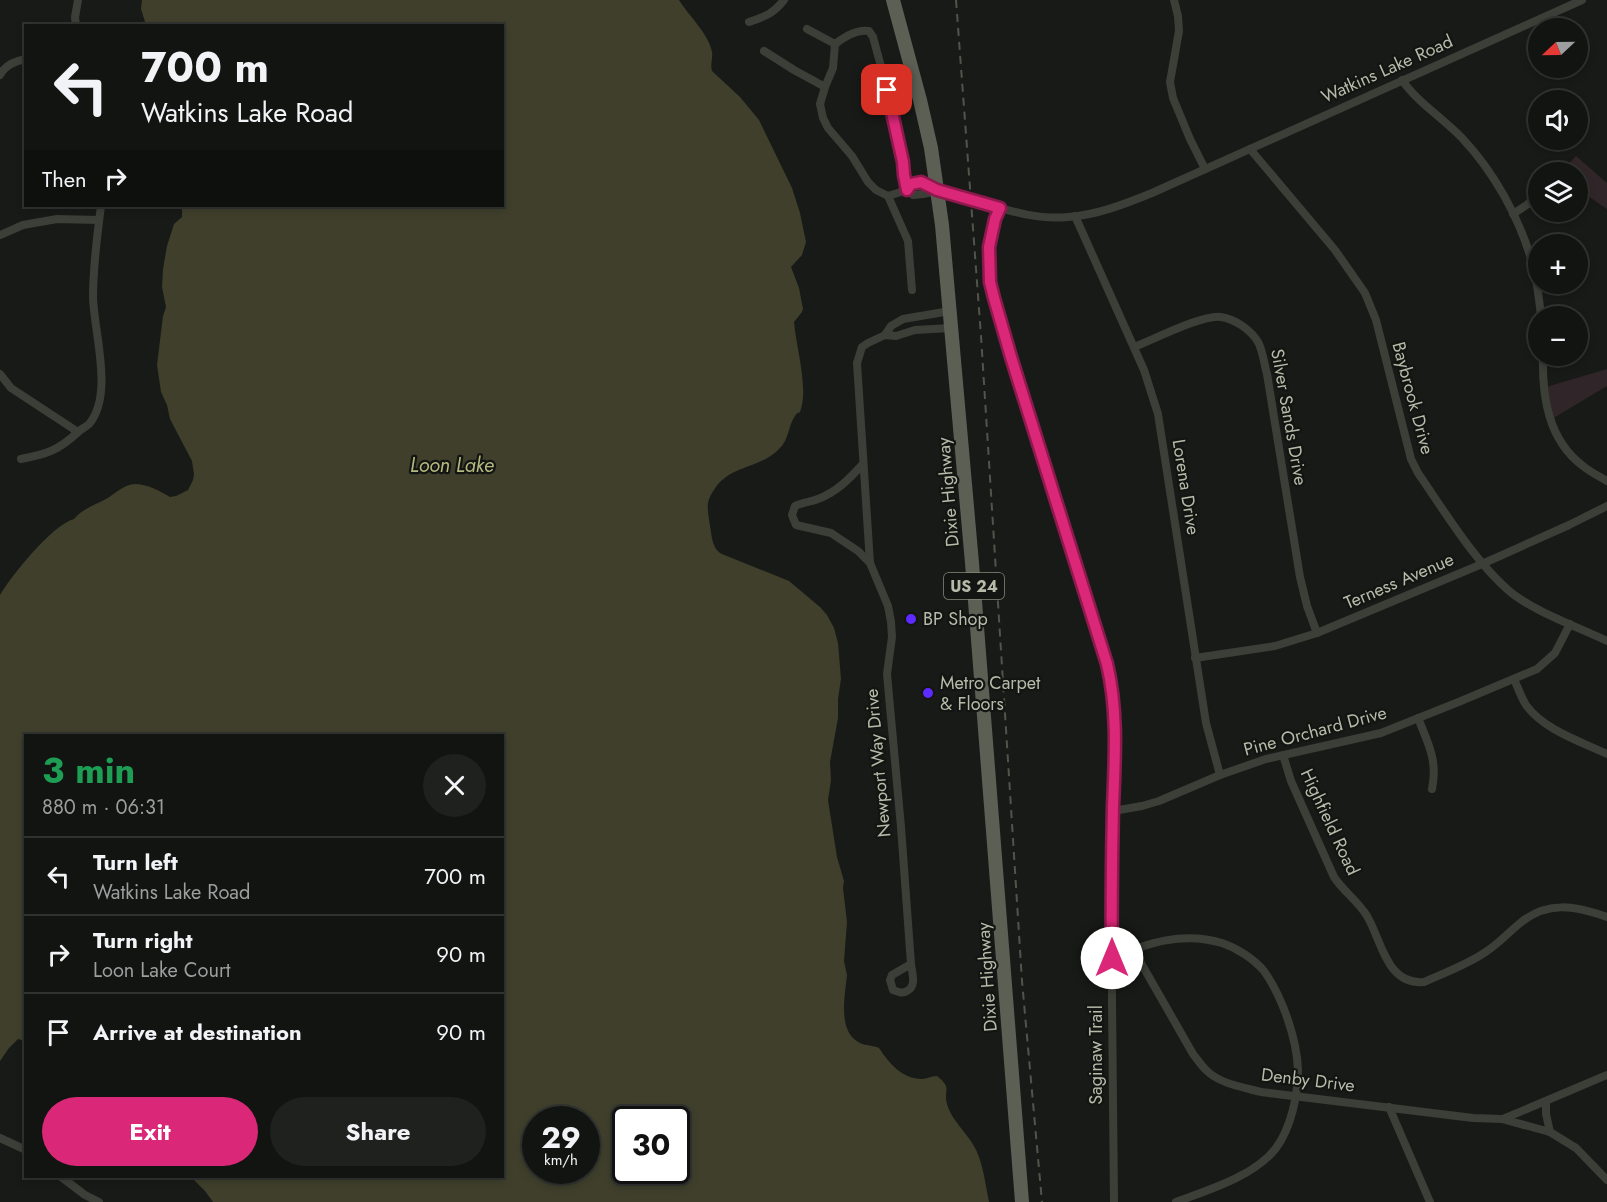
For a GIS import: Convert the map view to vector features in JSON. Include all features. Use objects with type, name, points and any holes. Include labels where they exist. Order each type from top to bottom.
[{"type":"main road","name":"Dixie Highway","points":[[893,0],[931,148],[942,225],[972,563],[1022,1202]]},
{"type":"street","points":[[76,24],[78,0]]},
{"type":"street","points":[[749,22],[767,16],[784,0]]},
{"type":"street","points":[[1174,0],[1179,31],[1170,82],[1173,98],[1205,170]]},
{"type":"street","name":"Watkins Lake Road","points":[[888,196],[907,190],[911,184],[921,182],[937,190],[1034,216],[1068,218],[1118,207],[1582,0]]},
{"type":"street","points":[[807,29],[835,44]]},
{"type":"street","points":[[907,190],[891,107],[872,33],[861,30],[835,44],[832,68],[820,104],[828,128],[852,156],[868,182],[876,190],[888,196],[908,240],[912,290]]},
{"type":"street","points":[[764,51],[825,87]]},
{"type":"street","points":[[0,75],[10,64],[24,59]]},
{"type":"street","points":[[1402,80],[1467,144],[1501,191],[1532,262],[1539,306]]},
{"type":"street","name":"Baybrook Drive","points":[[1250,149],[1335,250],[1365,293],[1376,320],[1411,459],[1418,474],[1482,564],[1509,591],[1521,599],[1607,641]]},
{"type":"street","points":[[1513,214],[1528,204]]},
{"type":"street","points":[[21,459],[47,453],[70,440],[89,423],[99,402],[102,382],[93,299],[101,207]]},
{"type":"street","name":"Saginaw Trail","points":[[1000,208],[995,219],[989,247],[990,282],[1011,357],[1089,606],[1111,682],[1115,712],[1111,900],[1114,1202]]},
{"type":"street","name":"Lorena Drive","points":[[1075,216],[1144,370],[1158,414],[1206,723],[1220,775]]},
{"type":"street","points":[[0,235],[23,225],[57,219],[99,220]]},
{"type":"street","name":"Newport Way Drive","points":[[885,335],[891,326],[903,319],[950,310]]},
{"type":"street","name":"Silver Sands Drive","points":[[1134,347],[1205,318],[1220,316],[1233,320],[1250,332],[1260,344],[1267,374],[1300,577],[1306,606],[1317,633]]},
{"type":"street","name":"Newport Way Drive","points":[[911,964],[887,681],[892,637],[891,622],[888,606],[870,563],[856,363],[862,347],[885,335],[896,336],[915,330],[951,328]]},
{"type":"street","points":[[1542,366],[1544,398],[1551,427],[1568,453],[1582,466],[1607,481]]},
{"type":"street","points":[[0,374],[11,388],[78,432]]},
{"type":"street","name":"Newport Way Drive","points":[[863,465],[830,494],[795,506],[792,515],[796,525],[831,533],[858,551],[870,563]]},
{"type":"street","name":"Terness Avenue","points":[[1195,658],[1275,646],[1317,633],[1482,564],[1607,506]]},
{"type":"street","name":"Pine Orchard Drive","points":[[1113,811],[1150,804],[1266,759],[1381,733],[1514,680],[1537,669],[1555,653],[1570,624]]},
{"type":"street","points":[[1514,680],[1526,704],[1534,714],[1550,726],[1607,754]]},
{"type":"street","points":[[1418,718],[1433,759],[1435,770],[1432,789]]},
{"type":"street","name":"Highfield Road","points":[[1283,755],[1291,781],[1334,877],[1340,887],[1368,917],[1390,964],[1402,978],[1424,982],[1484,954],[1520,923],[1544,910],[1562,906],[1583,909],[1607,917]]},
{"type":"street","points":[[1112,958],[1152,942],[1182,938],[1202,938],[1225,944],[1251,959],[1264,971],[1289,1021],[1298,1071],[1288,1126],[1276,1148],[1257,1167],[1176,1202]]},
{"type":"street","name":"Denby Drive","points":[[1133,949],[1193,1054],[1217,1079],[1261,1092],[1473,1118],[1503,1119],[1550,1132],[1576,1148],[1607,1179]]},
{"type":"street","points":[[1503,1119],[1607,1076]]},
{"type":"street","points":[[1546,1101],[1547,1123],[1550,1132]]},
{"type":"street","points":[[1389,1107],[1426,1199]]},
{"type":"street","points":[[0,1138],[24,1149]]},
{"type":"street","points":[[63,1178],[85,1195],[99,1202]]},
{"type":"shaded area","points":[[1576,156],[1583,162],[1571,162]]},
{"type":"shaded area","points":[[1588,166],[1607,183],[1607,209],[1588,196]]},
{"type":"shaded area","points":[[1607,369],[1607,386],[1552,419],[1546,387]]},
{"type":"water","name":"Loon Lake","points":[[142,0],[679,0],[703,32],[712,52],[712,71],[740,97],[759,120],[792,188],[806,242],[802,255],[791,267],[799,288],[803,309],[794,322],[803,389],[801,409],[779,449],[763,460],[728,476],[713,492],[708,508],[713,542],[722,554],[789,581],[820,607],[834,628],[838,643],[841,679],[838,718],[830,762],[831,780],[828,800],[837,857],[844,881],[847,922],[844,961],[847,975],[844,1003],[845,1022],[853,1038],[862,1044],[879,1048],[902,1073],[922,1079],[937,1076],[945,1084],[949,1111],[974,1146],[979,1157],[989,1202],[213,1202],[192,1178],[504,1178],[504,734],[24,734],[24,1041],[18,1039],[0,1061],[0,595],[44,540],[65,523],[123,487],[140,484],[170,497],[188,490],[193,480],[192,461],[170,419],[161,392],[157,365],[166,307],[162,287],[163,269],[174,224],[182,217],[182,207],[504,207],[504,24],[146,24],[141,9]]},
{"type":"railway","points":[[956,0],[981,336],[1022,981],[1042,1202]]},
{"type":"place","name":"BP Shop","points":[[911,619]]},
{"type":"place","name":"Metro Carpet & Floors","points":[[928,693]]},
{"type":"route","points":[[887,90],[907,190],[911,184],[921,182],[937,190],[1000,208],[995,219],[989,247],[990,282],[1011,357],[1107,664],[1114,699],[1112,958]]}]
